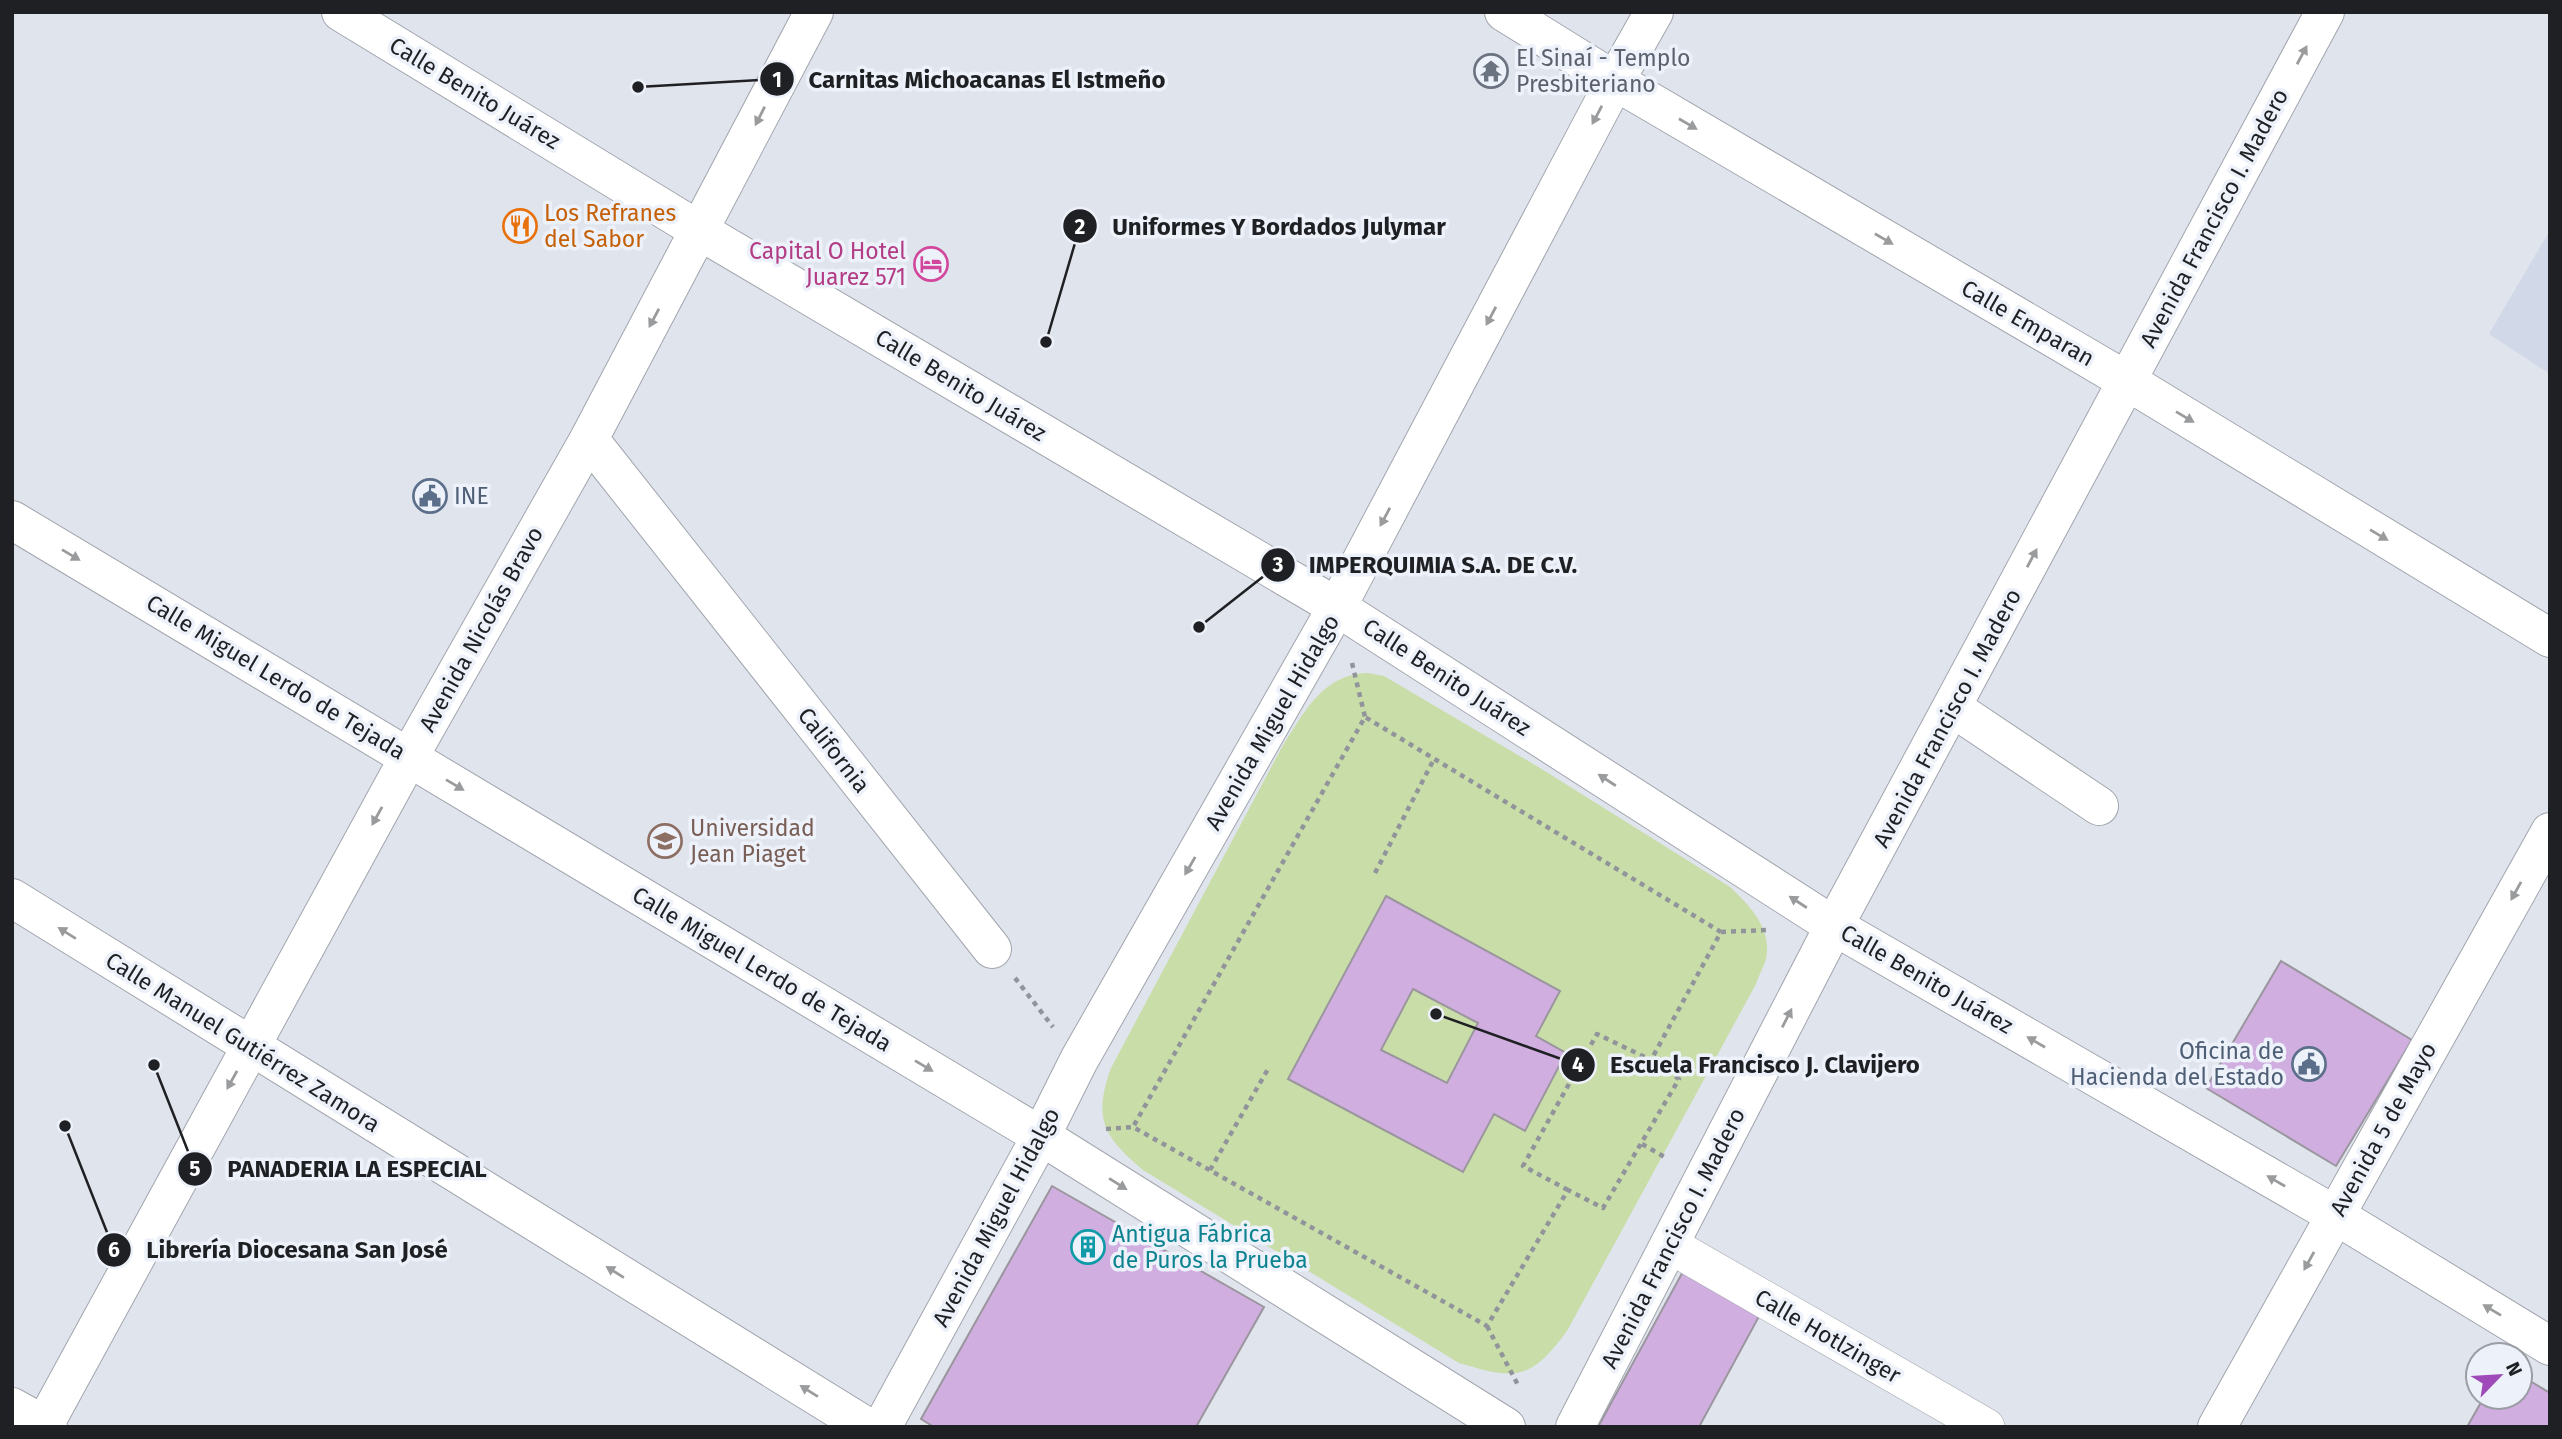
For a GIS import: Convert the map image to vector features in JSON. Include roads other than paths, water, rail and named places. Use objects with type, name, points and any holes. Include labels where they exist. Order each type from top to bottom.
[{"type":"street","name":"Calle Benito Juárez","points":[[341,12],[700,231],[1337,607],[1834,926],[2335,1215],[2550,1346]]},
{"type":"street","name":"Avenida Nicolás Bravo","points":[[37,1421],[251,1047],[409,757],[589,439],[814,12]]},
{"type":"street","name":"Calle Emparan","points":[[1504,12],[1615,81],[2127,381],[2550,638]]},
{"type":"street","name":"Avenida Miguel Hidalgo","points":[[882,1427],[1041,1136],[1079,1060],[1337,607],[1654,12]]},
{"type":"street","name":"Avenida Francisco I. Madero","points":[[1575,1427],[1834,926],[2325,12]]},
{"type":"street","name":"California","points":[[589,439],[992,949]]},
{"type":"street","name":"Calle Miguel Lerdo de Tejada","points":[[12,520],[1041,1136],[1506,1427]]},
{"type":"street","points":[[1953,708],[2099,806]]},
{"type":"street","name":"Avenida 5 de Mayo","points":[[2217,1427],[2550,832]]},
{"type":"street","name":"Calle Manuel Gutiérrez Zamora","points":[[12,898],[867,1427]]},
{"type":"street","name":"Calle Hotlzinger","points":[[1670,1245],[1986,1427]]},
{"type":"place","name":"El Sinaí - Templo Presbiteriano","points":[[1491,71]]},
{"type":"place","name":"Carnitas Michoacanas El Istmeño","points":[[638,87]]},
{"type":"place","name":"Los Refranes del Sabor","points":[[520,226]]},
{"type":"place","name":"Capital O Hotel Juarez 571","points":[[931,264]]},
{"type":"place","name":"Uniformes Y Bordados Julymar","points":[[1046,342]]},
{"type":"place","name":"INE","points":[[430,496]]},
{"type":"place","name":"IMPERQUIMIA S.A. DE C.V.","points":[[1199,627]]},
{"type":"place","name":"Universidad Jean Piaget","points":[[665,841]]},
{"type":"place","name":"Escuela Francisco J. Clavijero","points":[[1436,1014]]},
{"type":"place","name":"Oficina de Hacienda del Estado","points":[[2309,1064]]},
{"type":"place","name":"PANADERIA LA ESPECIAL","points":[[154,1065]]},
{"type":"place","name":"Librería Diocesana San José","points":[[65,1126]]},
{"type":"place","name":"Antigua Fábrica de Puros la Prueba","points":[[1088,1247]]}]
